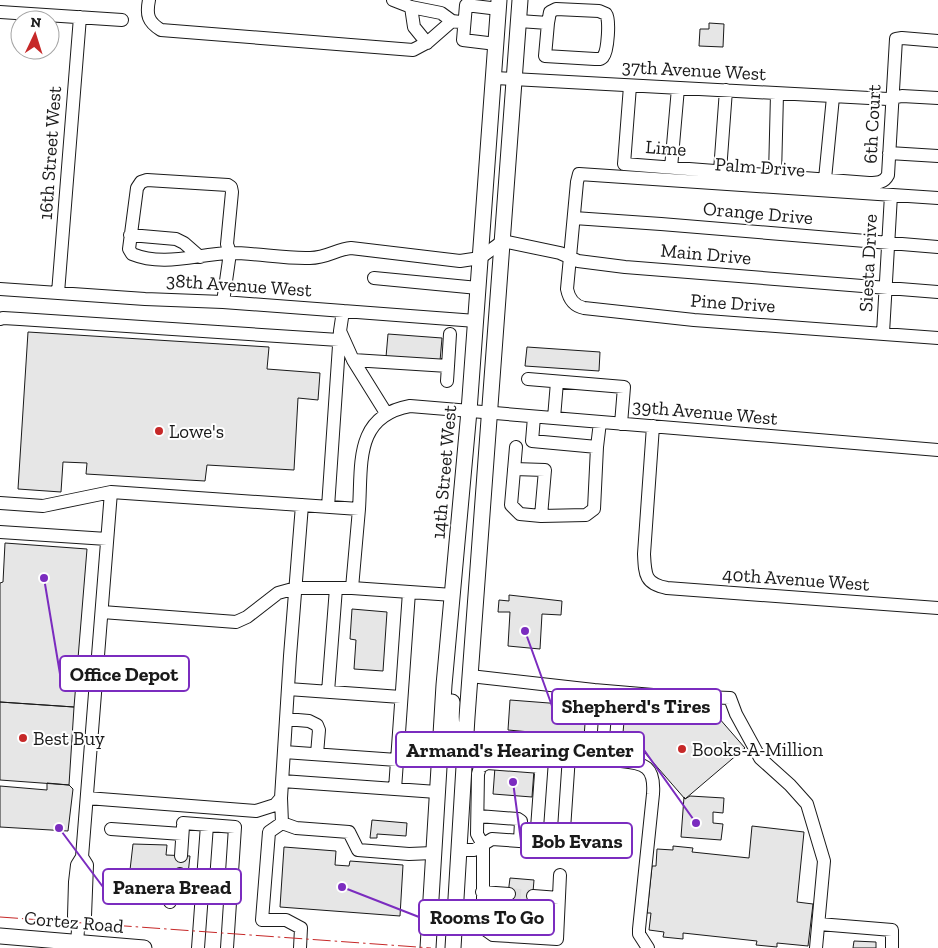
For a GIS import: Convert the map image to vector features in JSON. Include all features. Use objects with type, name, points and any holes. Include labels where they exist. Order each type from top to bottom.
[{"type":"main road","points":[[453,948],[470,676],[520,0]]},
{"type":"main road","name":"14th Street West","points":[[428,948],[444,685],[470,411],[499,4]]},
{"type":"main road","points":[[450,628],[453,690],[452,728],[466,742]]},
{"type":"main road","points":[[63,948],[78,936]]},
{"type":"main road","name":"Cortez Road","points":[[1,937],[78,936],[144,948]]},
{"type":"street","points":[[148,0],[147,17],[152,24],[161,30],[413,50],[427,43],[452,21]]},
{"type":"street","points":[[392,0],[411,7],[441,13],[452,21],[465,23]]},
{"type":"street","points":[[496,44],[463,40],[466,6],[499,4]]},
{"type":"street","points":[[411,7],[414,27],[427,43]]},
{"type":"street","points":[[556,9],[599,11],[606,14],[609,20],[605,51],[600,59],[546,56],[548,23],[550,12],[556,9]]},
{"type":"street","points":[[0,12],[122,20]]},
{"type":"street","name":"16th Street West","points":[[58,292],[80,17]]},
{"type":"street","points":[[519,21],[548,23]]},
{"type":"street","name":"6th Court","points":[[826,178],[869,183],[884,181],[888,175],[896,39],[938,41]]},
{"type":"street","name":"37th Avenue West","points":[[494,78],[833,97],[892,98],[902,96],[938,98]]},
{"type":"street","name":"Lime","points":[[630,86],[624,164],[826,178]]},
{"type":"street","points":[[671,168],[678,88]]},
{"type":"street","points":[[720,171],[726,90]]},
{"type":"street","points":[[776,175],[777,94]]},
{"type":"street","points":[[826,178],[833,97]]},
{"type":"street","points":[[889,153],[938,156]]},
{"type":"street","name":"Palm Drive","points":[[580,174],[938,198]]},
{"type":"street","name":"Pine Drive","points":[[580,174],[577,182],[567,289],[572,300],[580,307],[694,320],[938,338]]},
{"type":"street","points":[[223,302],[230,253],[227,244],[231,187],[228,184],[147,180],[141,182],[137,188],[129,249],[132,254],[137,256],[162,261],[230,253],[310,258],[324,257],[351,248],[460,261],[480,258],[503,241]]},
{"type":"street","name":"Siesta Drive","points":[[883,333],[891,195]]},
{"type":"street","name":"Orange Drive","points":[[574,218],[671,224],[938,247]]},
{"type":"street","points":[[130,235],[176,239],[184,243],[200,257]]},
{"type":"street","name":"Main Drive","points":[[503,241],[571,257],[578,261],[625,267],[938,292]]},
{"type":"street","points":[[374,278],[478,288]]},
{"type":"street","name":"38th Avenue West","points":[[0,289],[145,299],[223,302],[476,321]]},
{"type":"street","points":[[328,507],[343,311]]},
{"type":"street","points":[[0,319],[340,336]]},
{"type":"street","points":[[447,381],[450,334]]},
{"type":"street","points":[[340,336],[386,414],[372,427],[365,442],[352,588]]},
{"type":"street","points":[[353,360],[448,366]]},
{"type":"street","points":[[528,379],[624,387],[621,424]]},
{"type":"street","points":[[554,418],[556,382]]},
{"type":"street","name":"39th Avenue West","points":[[386,414],[410,406],[938,450]]},
{"type":"street","points":[[534,417],[532,441],[597,447]]},
{"type":"street","points":[[516,447],[511,505],[520,514],[541,516],[586,515],[594,509],[600,422]]},
{"type":"street","name":"40th Avenue West","points":[[653,426],[644,554],[646,575],[652,583],[668,588],[938,608]]},
{"type":"street","points":[[514,468],[544,470],[541,516]]},
{"type":"street","points":[[0,503],[44,506],[111,492],[359,509]]},
{"type":"street","points":[[78,936],[85,916],[87,865],[82,857],[111,492]]},
{"type":"street","points":[[282,823],[282,782],[302,505]]},
{"type":"street","points":[[0,532],[107,539]]},
{"type":"street","points":[[102,612],[236,622],[248,617],[278,593],[296,588],[352,588],[453,595]]},
{"type":"street","points":[[328,692],[336,588]]},
{"type":"street","points":[[394,790],[409,592]]},
{"type":"street","points":[[470,676],[620,693],[730,698],[736,714],[760,758],[790,785],[807,804],[824,861],[816,948]]},
{"type":"street","points":[[288,689],[401,697]]},
{"type":"street","points":[[589,758],[594,690]]},
{"type":"street","points":[[614,761],[620,693]]},
{"type":"street","points":[[286,719],[309,721],[317,726],[317,754]]},
{"type":"street","points":[[466,742],[478,748],[639,763],[648,769],[653,779],[653,794],[639,930],[648,948]]},
{"type":"street","points":[[284,752],[397,760]]},
{"type":"street","points":[[536,842],[542,754]]},
{"type":"street","points":[[459,850],[474,850],[492,840],[563,844],[569,756]]},
{"type":"street","points":[[541,767],[487,763],[480,767],[478,774],[477,834],[483,845],[483,922],[486,930],[493,934],[557,939],[560,875]]},
{"type":"street","points":[[282,782],[437,792]]},
{"type":"street","points":[[87,798],[256,811],[270,808],[281,798]]},
{"type":"street","points":[[181,856],[183,806]]},
{"type":"street","points":[[478,816],[518,819],[521,821],[520,841]]},
{"type":"street","points":[[282,823],[296,828],[349,832],[358,850],[409,854],[433,853]]},
{"type":"street","points":[[282,823],[269,832],[262,920],[286,920],[301,928],[300,948]]},
{"type":"street","points":[[198,948],[208,825]]},
{"type":"street","points":[[111,829],[182,829],[208,825],[235,827],[227,948]]},
{"type":"street","points":[[170,902],[180,874]]},
{"type":"street","points":[[482,892],[510,894]]},
{"type":"street","points":[[533,896],[559,898]]},
{"type":"street","points":[[818,924],[892,930],[892,948]]},
{"type":"building","points":[[709,23],[724,24],[723,47],[699,46],[700,29],[709,29]]},
{"type":"building","name":"Lowe's","points":[[28,332],[269,347],[267,369],[320,373],[318,400],[298,398],[294,470],[207,465],[205,481],[86,474],[87,463],[63,462],[61,492],[18,489]]},
{"type":"building","points":[[388,334],[442,338],[440,361],[386,357]]},
{"type":"building","points":[[527,347],[600,352],[599,371],[525,366]]},
{"type":"building","points":[[5,543],[87,549],[74,707],[0,702],[0,583],[3,582]]},
{"type":"building","points":[[509,595],[562,601],[561,615],[542,614],[540,649],[508,646],[510,612],[498,612],[499,600],[509,601]]},
{"type":"building","points":[[352,609],[387,612],[383,671],[354,669],[356,640],[350,639]]},
{"type":"building","points":[[510,700],[588,706],[586,737],[508,730]]},
{"type":"building","points":[[0,702],[74,707],[69,785],[0,780]]},
{"type":"building","name":"Books-A-Million","points":[[705,702],[745,748],[685,799],[645,753],[620,751],[623,713],[687,718]]},
{"type":"building","points":[[495,767],[534,770],[532,797],[493,794]]},
{"type":"building","points":[[47,783],[69,785],[73,789],[68,831],[0,827],[0,786],[47,790]]},
{"type":"building","points":[[690,796],[724,798],[723,813],[713,812],[713,823],[723,824],[721,840],[681,837],[684,797],[685,799]]},
{"type":"building","points":[[372,820],[407,823],[406,836],[377,834],[377,838],[370,838]]},
{"type":"building","points":[[752,826],[804,832],[797,902],[813,904],[808,946],[777,943],[777,947],[756,945],[757,941],[683,933],[683,939],[663,937],[664,932],[649,930],[651,913],[647,913],[652,866],[656,866],[657,849],[673,850],[673,846],[693,848],[692,852],[749,858]]},
{"type":"building","points":[[133,844],[167,845],[166,855],[190,856],[188,874],[165,873],[164,882],[130,878]]},
{"type":"building","points":[[284,847],[336,851],[335,865],[349,866],[350,861],[403,865],[400,916],[280,907]]},
{"type":"building","points":[[510,878],[534,880],[532,904],[540,905],[538,928],[492,923],[494,901],[507,902]]},
{"type":"building","points":[[854,941],[876,942],[876,948],[853,948]]},
{"type":"tunnel","points":[[509,894],[533,896]]},
{"type":"power","points":[[0,917],[431,948]]},
{"type":"place","name":"Lowe's","points":[[159,431]]},
{"type":"place","name":"Office Depot","points":[[44,578]]},
{"type":"place","name":"Shepherd's Tires","points":[[525,631]]},
{"type":"place","name":"Best Buy","points":[[23,738]]},
{"type":"place","name":"Books-A-Million","points":[[682,749]]},
{"type":"place","name":"Bob Evans","points":[[513,782]]},
{"type":"place","name":"Armand's Hearing Center","points":[[696,823]]},
{"type":"place","name":"Panera Bread","points":[[59,828]]},
{"type":"place","name":"Rooms To Go","points":[[342,887]]}]
